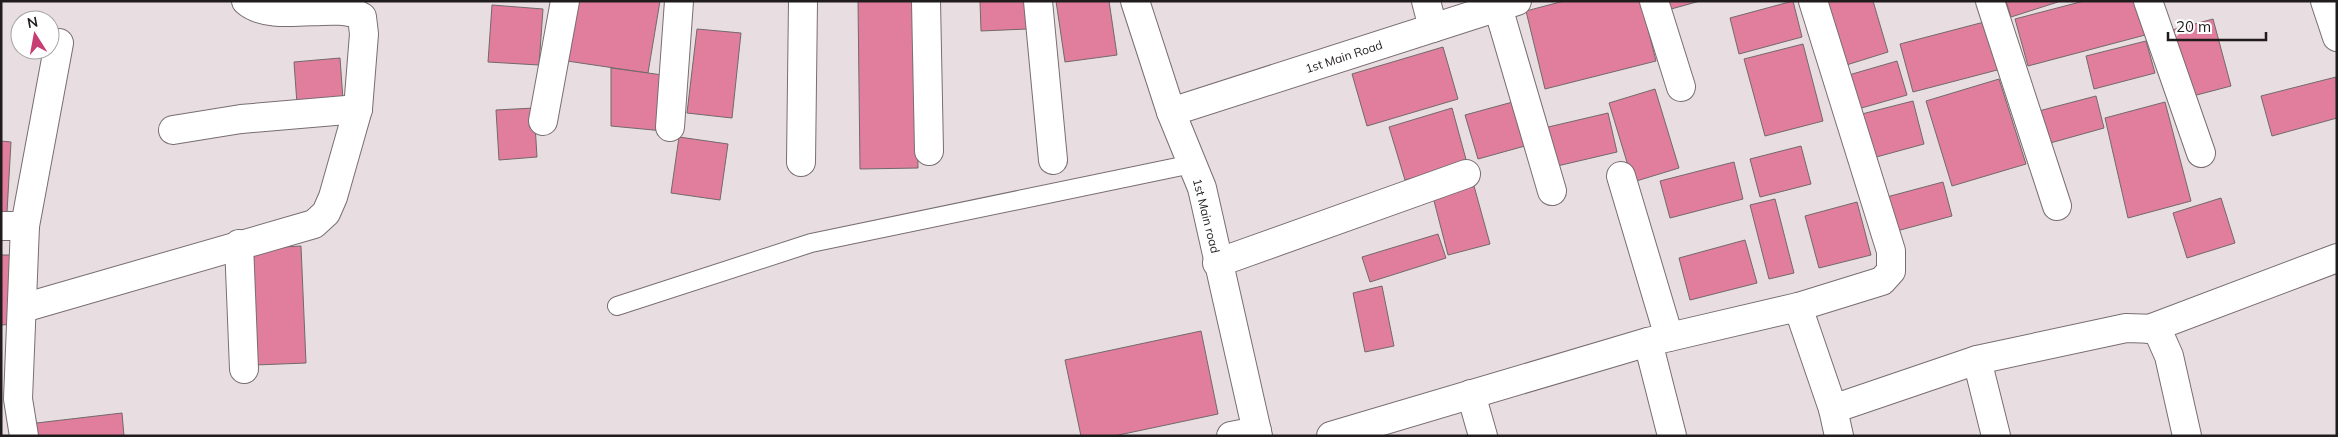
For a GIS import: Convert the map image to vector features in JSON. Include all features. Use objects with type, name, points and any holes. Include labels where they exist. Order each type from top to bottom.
[{"type":"street","points":[[23,308],[239,244],[314,224],[326,213],[333,197],[358,109],[364,34],[362,7],[342,10],[268,10],[252,6],[246,1]]},
{"type":"street","points":[[543,121],[565,1]]},
{"type":"street","points":[[670,127],[678,1]]},
{"type":"street","points":[[801,162],[803,1]]},
{"type":"street","points":[[926,1],[929,151]]},
{"type":"street","points":[[1038,1],[1053,160]]},
{"type":"street","name":"1st Main road","points":[[1135,1],[1171,112],[1202,188],[1249,434]]},
{"type":"street","points":[[1426,1],[1433,28]]},
{"type":"street","points":[[1654,1],[1681,86]]},
{"type":"street","points":[[1331,436],[1659,339],[1798,307],[1882,281],[1891,271],[1890,251],[1813,1]]},
{"type":"street","points":[[1990,1],[2057,206]]},
{"type":"street","points":[[2148,1],[2202,153]]},
{"type":"street","points":[[2325,1],[2337,37]]},
{"type":"street","points":[[1507,4],[1552,191]]},
{"type":"street","name":"1st Main Road","points":[[1171,112],[1507,4]]},
{"type":"street","points":[[24,436],[9,399],[23,308],[13,226],[55,60]]},
{"type":"street","points":[[173,130],[241,119],[358,109]]},
{"type":"street","points":[[1217,263],[1466,174]]},
{"type":"street","points":[[1621,176],[1659,339],[1672,436]]},
{"type":"street","points":[[239,244],[244,368]]},
{"type":"street","points":[[2149,328],[2337,258]]},
{"type":"street","points":[[1798,307],[1833,409],[1839,436]]},
{"type":"street","points":[[1833,409],[1977,360],[2126,328],[2149,328],[2157,329],[2169,356],[2187,436]]},
{"type":"street","points":[[1977,360],[1996,436]]},
{"type":"street","points":[[1471,394],[1482,436]]},
{"type":"lane","points":[[617,306],[812,243],[1192,164]]},
{"type":"building","points":[[577,1],[660,1],[648,73],[567,61]]},
{"type":"building","points":[[858,1],[916,1],[918,168],[860,169]]},
{"type":"building","points":[[980,1],[1026,1],[1027,29],[981,31]]},
{"type":"building","points":[[1056,1],[1109,1],[1117,55],[1065,62]]},
{"type":"building","points":[[1564,1],[1641,1],[1656,61],[1545,89],[1526,11]]},
{"type":"building","points":[[1662,1],[1700,1],[1664,11]]},
{"type":"building","points":[[1793,1],[1802,37],[1739,54],[1730,18]]},
{"type":"building","points":[[1820,1],[1873,1],[1888,52],[1840,67]]},
{"type":"building","points":[[2006,1],[2061,1],[2011,17]]},
{"type":"building","points":[[2084,1],[2140,1],[2149,34],[2028,66],[2015,19]]},
{"type":"building","points":[[492,5],[543,9],[539,65],[488,62]]},
{"type":"building","points":[[2213,19],[2231,86],[2189,97],[2172,30]]},
{"type":"building","points":[[1988,21],[2001,69],[1913,92],[1900,44]]},
{"type":"building","points":[[697,29],[741,33],[732,118],[687,113]]},
{"type":"building","points":[[2146,41],[2155,73],[2094,89],[2086,56]]},
{"type":"building","points":[[1803,44],[1823,121],[1765,136],[1744,59]]},
{"type":"building","points":[[1443,47],[1458,99],[1367,126],[1352,74]]},
{"type":"building","points":[[340,58],[343,100],[297,104],[294,62]]},
{"type":"building","points":[[1897,61],[1907,95],[1851,111],[1842,77]]},
{"type":"building","points":[[611,68],[670,76],[664,131],[611,126]]},
{"type":"building","points":[[2336,77],[2337,118],[2272,136],[2261,96]]},
{"type":"building","points":[[1999,79],[2026,164],[1952,186],[1926,101]]},
{"type":"building","points":[[1655,89],[1679,168],[1633,182],[1609,103]]},
{"type":"building","points":[[2096,96],[2104,128],[2043,145],[2035,112]]},
{"type":"building","points":[[1520,100],[1532,144],[1478,159],[1465,115]]},
{"type":"building","points":[[1913,101],[1924,144],[1869,159],[1858,115]]},
{"type":"building","points":[[2165,102],[2191,201],[2128,218],[2105,118]]},
{"type":"building","points":[[534,108],[537,157],[499,160],[496,110]]},
{"type":"building","points":[[1452,108],[1467,163],[1405,180],[1389,127]]},
{"type":"building","points":[[1608,113],[1617,152],[1553,167],[1544,128]]},
{"type":"building","points":[[679,137],[728,144],[720,200],[671,193]]},
{"type":"building","points":[[1,141],[11,142],[7,212],[1,212]]},
{"type":"building","points":[[1801,146],[1811,184],[1760,197],[1750,159]]},
{"type":"building","points":[[1734,162],[1743,199],[1670,218],[1660,181]]},
{"type":"building","points":[[1943,182],[1952,216],[1893,232],[1883,198]]},
{"type":"building","points":[[1474,186],[1490,244],[1448,255],[1433,197]]},
{"type":"building","points":[[2221,198],[2235,243],[2187,258],[2173,213]]},
{"type":"building","points":[[1775,199],[1794,273],[1769,279],[1750,205]]},
{"type":"building","points":[[1857,202],[1871,255],[1819,268],[1805,216]]},
{"type":"building","points":[[1438,234],[1446,258],[1370,282],[1362,257]]},
{"type":"building","points":[[1745,240],[1757,283],[1690,300],[1679,258]]},
{"type":"building","points":[[301,246],[306,363],[255,365],[250,249]]},
{"type":"building","points":[[1,255],[15,255],[18,324],[1,325]]},
{"type":"building","points":[[1382,286],[1394,346],[1365,352],[1353,293]]},
{"type":"building","points":[[1201,331],[1218,414],[1114,436],[1081,436],[1065,360]]},
{"type":"building","points":[[122,413],[124,436],[29,436],[28,424]]}]
